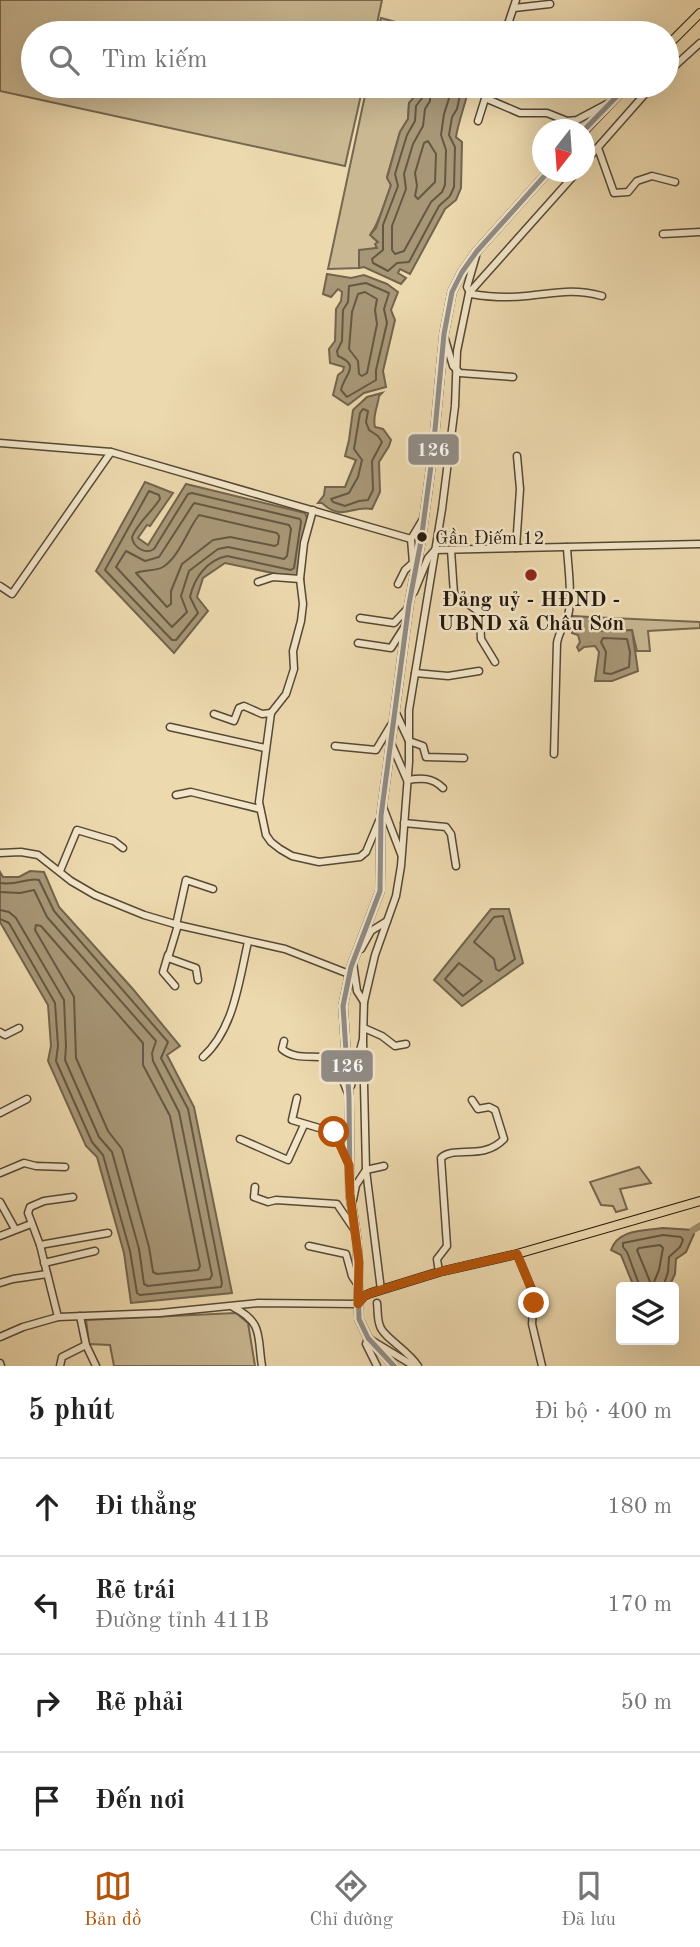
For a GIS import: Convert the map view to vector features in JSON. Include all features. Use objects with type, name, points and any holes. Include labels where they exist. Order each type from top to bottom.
[{"type":"main road","points":[[679,34],[700,13]]},
{"type":"main road","points":[[595,119],[614,98]]},
{"type":"main road","points":[[394,1366],[368,1338],[363,1329],[358,1304],[355,1231],[351,1209],[349,1097],[343,1006],[349,974],[380,891],[382,812],[408,606],[425,516],[444,334],[453,292],[462,272],[477,251],[539,182]]},
{"type":"main road","points":[[358,1304],[364,1296],[439,1272],[517,1254],[700,1201]]},
{"type":"street","points":[[509,21],[515,4],[550,4]]},
{"type":"street","points":[[679,62],[700,43]]},
{"type":"street","points":[[478,121],[485,98],[520,113],[547,113],[567,121],[577,120],[609,103]]},
{"type":"street","points":[[595,151],[642,98]]},
{"type":"street","points":[[598,148],[614,193],[628,191],[637,181],[652,176],[675,182]]},
{"type":"street","points":[[381,1290],[366,1170],[364,1002],[375,955],[396,896],[402,856],[409,710],[450,456],[457,351],[469,293],[567,182]]},
{"type":"street","points":[[663,234],[700,232]]},
{"type":"street","points":[[469,293],[467,287],[477,251]]},
{"type":"street","points":[[469,293],[524,296],[563,290],[602,296]]},
{"type":"street","points":[[444,334],[453,366],[462,374],[513,377]]},
{"type":"street","points":[[0,443],[111,452],[411,539]]},
{"type":"street","points":[[0,586],[12,594],[111,452]]},
{"type":"street","points":[[516,548],[520,489],[517,456]]},
{"type":"street","points":[[313,510],[304,543],[300,579],[303,604],[293,651],[294,669],[286,694],[271,713],[260,809],[266,835],[271,842],[292,856],[319,862],[360,857],[366,852],[382,812]]},
{"type":"street","points":[[398,584],[405,570],[415,561],[411,539],[425,516]]},
{"type":"street","points":[[360,618],[394,624],[408,606],[428,558],[435,550],[700,544]]},
{"type":"street","points":[[554,754],[557,643],[569,609],[567,547]]},
{"type":"street","points":[[451,550],[454,594],[478,611],[481,639],[495,662]]},
{"type":"street","points":[[258,582],[274,576],[300,579]]},
{"type":"street","points":[[358,643],[391,648],[406,625]]},
{"type":"street","points":[[415,673],[448,676],[479,671]]},
{"type":"street","points":[[214,714],[234,720],[239,708],[244,706],[262,714],[271,713]]},
{"type":"street","points":[[395,714],[409,741],[423,746],[428,758],[464,758]]},
{"type":"street","points":[[335,746],[376,750],[395,714]]},
{"type":"street","points":[[170,727],[265,748]]},
{"type":"street","points":[[391,743],[407,780]]},
{"type":"street","points":[[407,780],[428,778],[443,788]]},
{"type":"street","points":[[176,794],[191,792],[260,809]]},
{"type":"street","points":[[382,812],[402,856]]},
{"type":"street","points":[[404,823],[446,827],[451,834],[456,866]]},
{"type":"street","points":[[60,871],[77,830],[114,841],[123,848]]},
{"type":"street","points":[[0,853],[21,852],[38,855],[95,895],[119,906],[177,925],[285,949],[349,974]]},
{"type":"street","points":[[175,986],[163,972],[177,925],[186,880],[213,888]]},
{"type":"street","points":[[364,1002],[357,990],[355,958],[371,931],[387,921]]},
{"type":"street","points":[[203,1057],[223,1031],[248,942]]},
{"type":"street","points":[[168,955],[172,960],[196,968],[198,980]]},
{"type":"street","points":[[0,1032],[5,1035],[19,1028]]},
{"type":"street","points":[[363,1028],[382,1036],[395,1046],[406,1044]]},
{"type":"street","points":[[349,1097],[363,1039]]},
{"type":"street","points":[[284,1041],[282,1049],[285,1053],[335,1060],[349,1097]]},
{"type":"street","points":[[297,1098],[292,1120],[336,1133],[349,1165]]},
{"type":"street","points":[[0,1113],[27,1099]]},
{"type":"street","points":[[439,1272],[437,1259],[447,1246],[441,1158],[450,1153],[486,1151],[504,1139],[495,1110],[489,1107],[479,1109],[472,1100]]},
{"type":"street","points":[[240,1139],[288,1160],[304,1125]]},
{"type":"street","points":[[0,1173],[24,1163],[65,1167]]},
{"type":"street","points":[[351,1209],[356,1185],[366,1170],[384,1166]]},
{"type":"street","points":[[255,1187],[254,1196],[264,1201],[337,1204],[355,1231]]},
{"type":"street","points":[[58,1317],[40,1245],[28,1213],[31,1206],[44,1201],[73,1198]]},
{"type":"street","points":[[0,1202],[15,1229]]},
{"type":"street","points":[[0,1236],[31,1224]]},
{"type":"street","points":[[40,1245],[108,1233]]},
{"type":"street","points":[[309,1246],[346,1254],[352,1276],[358,1285]]},
{"type":"street","points":[[44,1263],[95,1251]]},
{"type":"street","points":[[517,1254],[534,1295],[532,1325],[542,1366]]},
{"type":"street","points":[[0,1283],[47,1274]]},
{"type":"street","points":[[0,1337],[58,1317],[160,1313],[258,1303],[358,1304]]},
{"type":"street","points":[[377,1303],[382,1331],[406,1350],[416,1366]]},
{"type":"street","points":[[231,1306],[244,1313],[256,1325],[262,1366]]},
{"type":"street","points":[[80,1315],[86,1345],[96,1366]]},
{"type":"street","points":[[377,1366],[366,1344],[368,1338],[416,1366]]},
{"type":"street","points":[[60,1366],[62,1357],[86,1345]]},
{"type":"shaded area","points":[[0,0],[382,0],[378,21],[21,21],[21,96],[0,91]]},
{"type":"shaded area","points":[[32,98],[360,98],[345,166]]},
{"type":"shaded area","points":[[364,98],[414,98],[409,103],[408,119],[400,132],[387,177],[391,185],[371,233],[378,242],[377,248],[360,254],[359,268],[328,269]]},
{"type":"shaded area","points":[[590,617],[700,622],[700,628],[648,631],[650,651],[637,651],[632,630],[591,631]]},
{"type":"shaded area","points":[[639,1167],[651,1183],[620,1189],[627,1209],[616,1212],[613,1206],[601,1205],[590,1182]]},
{"type":"shaded area","points":[[236,1313],[248,1323],[255,1366],[114,1366],[110,1345],[89,1344],[86,1320]]},
{"type":"water","points":[[413,98],[466,98],[456,137],[462,142],[461,188],[456,200],[445,209],[410,274],[400,269],[398,273],[406,278],[401,284],[364,267],[359,268],[359,250],[377,248],[375,244],[378,242],[370,235],[376,228],[391,185],[387,178],[400,132],[408,119],[409,103]]},
{"type":"water","points":[[327,274],[351,278],[364,275],[387,284],[398,292],[391,310],[395,320],[383,371],[386,387],[364,393],[348,405],[333,395],[338,375],[344,367],[330,363],[329,349],[335,341],[336,309],[342,292],[338,289],[331,297],[323,294]]},
{"type":"water","points":[[382,393],[379,396],[374,423],[375,427],[383,429],[391,440],[379,462],[380,492],[372,509],[341,512],[329,509],[318,503],[324,495],[325,487],[345,487],[356,460],[345,456],[353,410],[367,397]]},
{"type":"water","points":[[145,482],[173,493],[150,526],[147,525],[138,538],[148,545],[186,484],[305,513],[308,520],[301,576],[296,578],[225,563],[203,578],[197,597],[208,611],[174,653],[96,571]]},
{"type":"water","points":[[573,616],[590,617],[591,631],[632,630],[638,671],[612,681],[595,681],[599,652],[595,646],[584,647],[579,651],[578,635],[572,633]]},
{"type":"water","points":[[30,871],[44,872],[59,907],[180,1046],[167,1055],[194,1107],[232,1293],[131,1303],[124,1253],[97,1157],[86,1146],[48,1061],[51,1046],[48,1005],[0,922],[0,872],[3,877],[19,877]]},
{"type":"water","points":[[491,909],[509,909],[523,963],[462,1006],[434,980]]},
{"type":"water","points":[[663,1228],[693,1230],[694,1234],[686,1252],[676,1259],[671,1282],[632,1282],[621,1255],[611,1250],[619,1238],[640,1231]]},
{"type":"waterway","points":[[693,1230],[700,1226]]},
{"type":"transit line","name":"126","points":[[595,119],[615,98]]},
{"type":"transit line","name":"126","points":[[394,1366],[368,1338],[359,1319],[357,1241],[350,1194],[349,1097],[343,1006],[351,967],[380,891],[381,816],[409,604],[421,541],[444,334],[452,292],[477,251],[539,182]]},
{"type":"place","name":"Gần Điếm 12","points":[[422,537]]},
{"type":"place","name":"Đảng uỷ - HĐND - UBND xã Châu Sơn","points":[[531,575]]},
{"type":"route","points":[[334,1132],[349,1165],[351,1209],[359,1262],[358,1304],[364,1296],[371,1293],[439,1272],[517,1254],[534,1295],[534,1303]]}]
